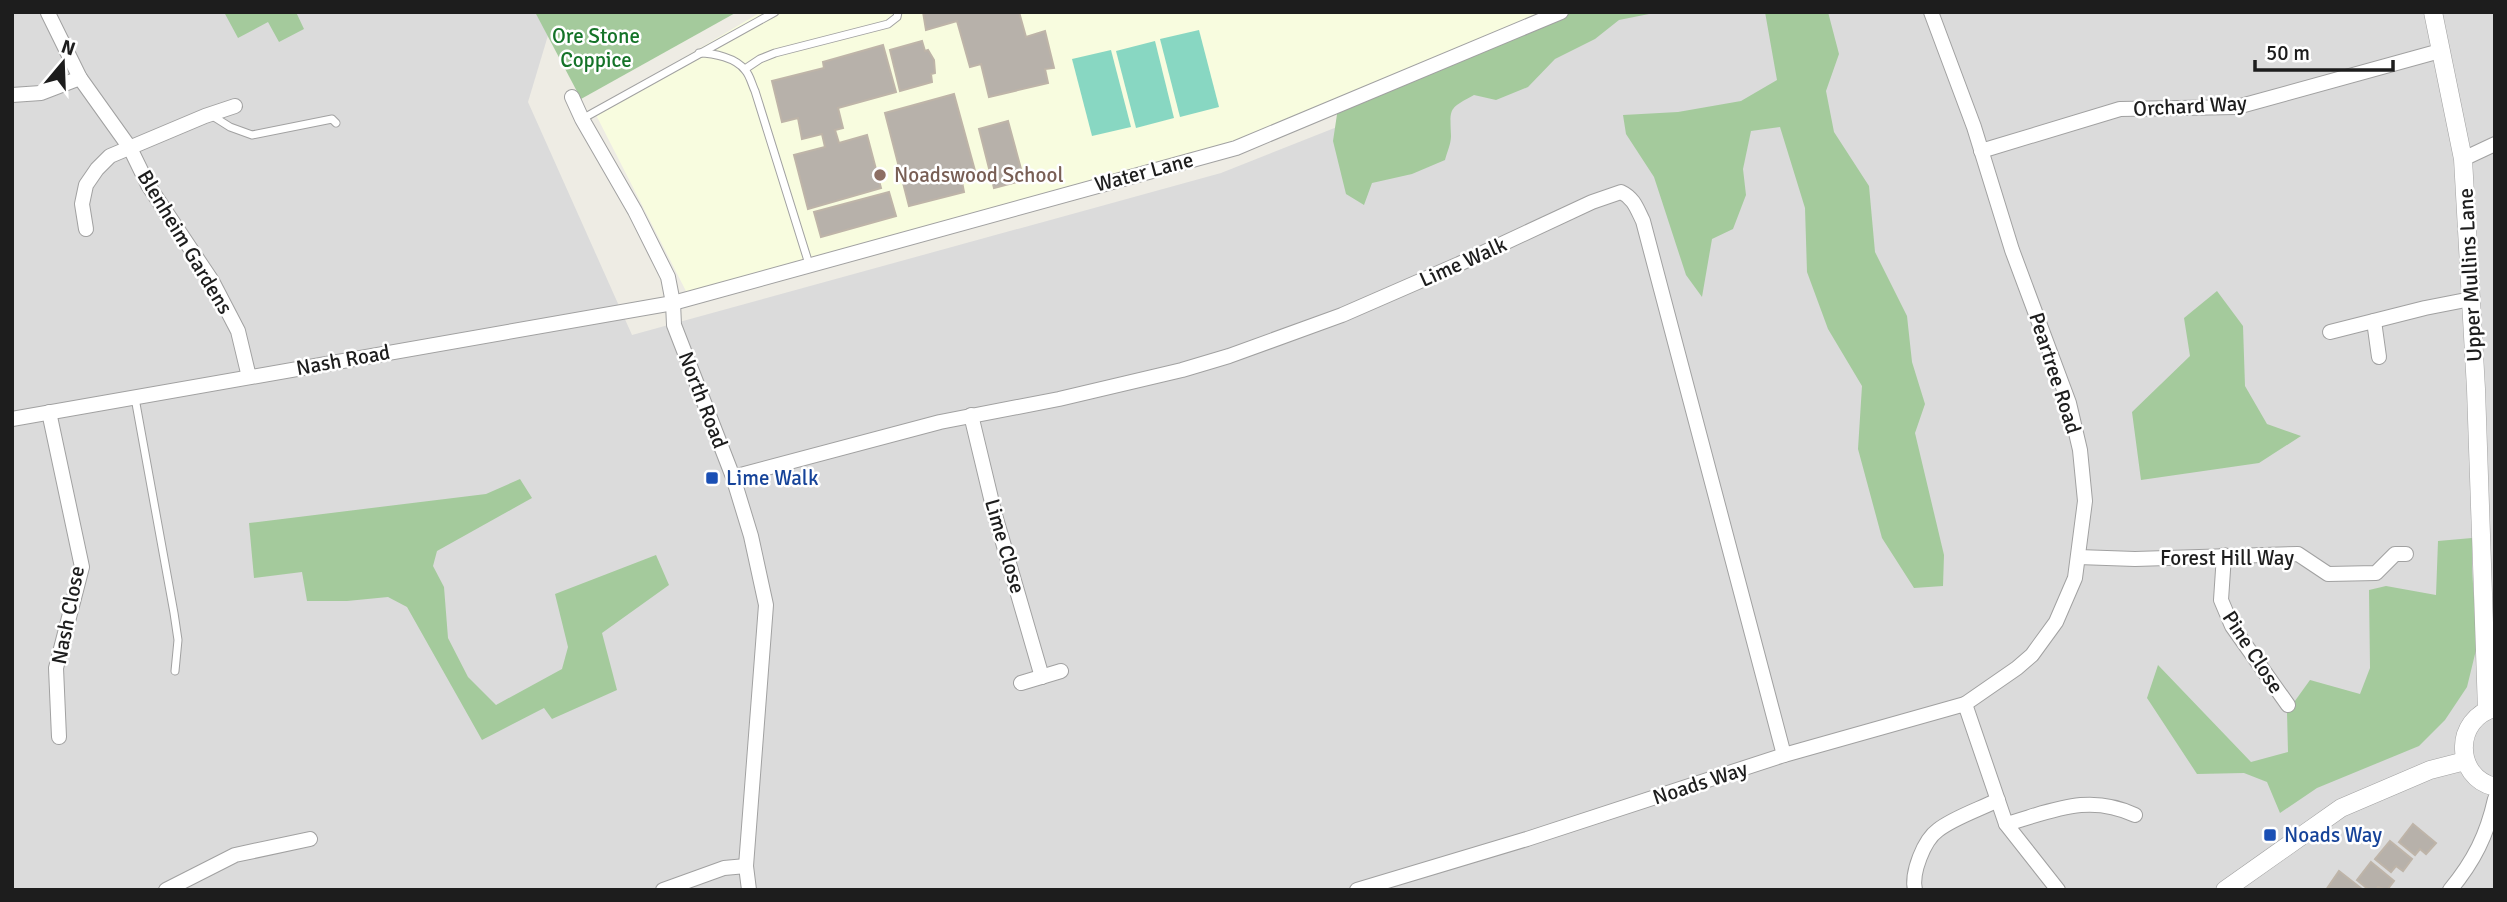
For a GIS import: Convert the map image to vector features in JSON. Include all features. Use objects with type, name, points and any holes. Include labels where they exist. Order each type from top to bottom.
[{"type":"street","name":"Blenheim Gardens","points":[[48,12],[80,78],[130,148],[148,185],[212,281],[238,331],[249,377]]},
{"type":"street","name":"Water Lane","points":[[673,303],[1236,148],[1561,12]]},
{"type":"street","name":"Peartree Road","points":[[1931,12],[2012,250],[2060,375],[2075,425],[2085,501],[2078,557],[2067,601],[2045,640],[2017,668],[1965,704]]},
{"type":"street","name":"Upper Mullins Lane","points":[[2433,12],[2463,159],[2488,516],[2491,709]]},
{"type":"street","name":"Orchard Way","points":[[1980,151],[2120,109],[2237,107],[2440,51]]},
{"type":"street","points":[[12,95],[41,93],[80,78]]},
{"type":"street","name":"North Road","points":[[572,97],[668,277],[674,324],[733,477],[751,536],[766,605],[746,866],[749,890]]},
{"type":"street","name":"Blenheim Gardens","points":[[86,229],[82,204],[86,185],[110,156],[235,106]]},
{"type":"street","points":[[2463,159],[2495,144]]},
{"type":"street","name":"Lime Walk","points":[[733,477],[870,439],[1182,370],[1297,333],[1437,274],[1592,202],[1621,192],[1629,195],[1643,221],[1784,755]]},
{"type":"street","points":[[2330,332],[2471,299]]},
{"type":"street","name":"Nash Road","points":[[12,419],[673,303]]},
{"type":"street","points":[[2374,321],[2379,357]]},
{"type":"street","name":"Nash Close","points":[[49,412],[82,567],[56,668],[59,737]]},
{"type":"street","name":"Lime Close","points":[[971,415],[982,465],[1042,677]]},
{"type":"street","name":"Forest Hill Way","points":[[2078,557],[2135,559],[2298,554],[2328,574],[2376,573],[2395,554],[2406,554]]},
{"type":"street","name":"Pine Close","points":[[2224,555],[2221,600],[2232,626],[2288,705]]},
{"type":"street","points":[[1021,683],[1061,671]]},
{"type":"street","points":[[1965,704],[2006,824],[2058,890]]},
{"type":"street","name":"Noads Way","points":[[1357,890],[1527,839],[1784,755],[1965,704]]},
{"type":"street","points":[[2491,709],[2469,725],[2463,749],[2465,761],[2479,779],[2495,786]]},
{"type":"street","points":[[2225,890],[2341,807],[2430,770],[2465,761]]},
{"type":"street","points":[[2450,890],[2466,871],[2488,830],[2495,799]]},
{"type":"street","points":[[1914,890],[1912,880],[1921,854],[1936,830],[1998,800]]},
{"type":"street","points":[[2006,824],[2077,804],[2116,806],[2135,815]]},
{"type":"street","points":[[166,890],[234,855],[310,839]]},
{"type":"street","points":[[663,890],[724,868],[746,866]]},
{"type":"lane","points":[[582,119],[775,12]]},
{"type":"lane","points":[[745,69],[760,58],[775,53],[888,24],[897,18],[898,12]]},
{"type":"lane","points":[[699,53],[719,55],[745,69],[808,264]]},
{"type":"lane","points":[[210,114],[230,127],[252,135],[332,119],[336,123]]},
{"type":"lane","points":[[135,398],[178,640],[175,671]]},
{"type":"shaded area","points":[[12,12],[555,12],[528,102],[632,335],[1221,173],[1628,12],[2495,12],[2495,890],[12,890]]},
{"type":"shaded area","name":"Noadswood School","points":[[761,12],[1561,12],[1235,148],[689,297],[594,111]]},
{"type":"green space","points":[[224,12],[296,12],[304,29],[279,42],[268,22],[238,38]]},
{"type":"green space","name":"Ore Stone Coppice","points":[[535,12],[737,12],[581,99]]},
{"type":"green space","points":[[1552,12],[1659,12],[1619,20],[1595,39],[1555,59],[1528,87],[1496,100],[1474,95],[1452,110],[1451,139],[1445,160],[1412,174],[1372,183],[1364,205],[1346,194],[1333,141],[1339,101]]},
{"type":"green space","points":[[1765,12],[1828,12],[1839,54],[1826,91],[1834,132],[1869,186],[1875,252],[1907,316],[1912,362],[1925,404],[1915,433],[1944,555],[1943,586],[1914,588],[1882,538],[1858,449],[1862,386],[1828,329],[1807,272],[1805,208],[1780,127],[1751,131],[1743,169],[1746,195],[1733,229],[1712,239],[1702,297],[1686,275],[1654,177],[1626,134],[1623,115],[1678,112],[1741,101],[1777,80]]},
{"type":"green space","points":[[1199,30],[1219,107],[1180,117],[1160,39]]},
{"type":"green space","points":[[1155,41],[1174,118],[1136,128],[1116,51]]},
{"type":"green space","points":[[1111,50],[1131,127],[1092,136],[1072,59]]},
{"type":"green space","points":[[2217,291],[2243,326],[2245,386],[2267,424],[2301,436],[2259,463],[2141,480],[2132,412],[2190,356],[2184,318]]},
{"type":"green space","points":[[520,479],[532,498],[437,551],[433,566],[444,587],[448,638],[468,677],[496,705],[562,669],[568,647],[555,594],[656,555],[669,585],[602,633],[617,690],[552,719],[544,708],[482,740],[407,607],[388,597],[307,601],[302,572],[254,578],[249,523],[486,494]]},
{"type":"green space","points":[[2472,538],[2477,646],[2467,687],[2445,720],[2419,746],[2317,788],[2280,813],[2267,782],[2244,773],[2197,774],[2147,698],[2158,665],[2251,762],[2288,752],[2287,712],[2310,680],[2360,694],[2370,668],[2369,590],[2386,586],[2436,595],[2438,541]]},
{"type":"building","points":[[923,12],[1019,12],[1026,37],[1045,31],[1054,68],[1045,69],[1048,83],[989,97],[981,64],[970,67],[957,21],[926,30]]},
{"type":"building","points":[[922,41],[925,51],[928,50],[934,60],[935,73],[931,74],[932,82],[900,91],[890,50]]},
{"type":"building","points":[[883,45],[896,92],[838,108],[843,128],[835,130],[839,143],[867,135],[881,188],[808,209],[794,155],[825,147],[822,134],[802,139],[798,118],[782,122],[772,81],[824,68],[823,62]]},
{"type":"building","points":[[954,94],[977,178],[962,182],[964,192],[909,206],[885,113]]},
{"type":"building","points":[[1008,121],[1024,180],[994,188],[979,129]]},
{"type":"building","points":[[889,192],[896,216],[821,237],[814,212]]},
{"type":"building","points":[[2413,824],[2436,843],[2426,854],[2420,849],[2415,855],[2399,842]]},
{"type":"building","points":[[2390,841],[2412,859],[2403,871],[2396,866],[2391,872],[2375,859]]},
{"type":"building","points":[[2371,862],[2394,881],[2387,890],[2378,887],[2376,890],[2369,890],[2357,880]]},
{"type":"building","points":[[2339,871],[2362,889],[2326,890]]},
{"type":"place","name":"Noadswood School","points":[[880,175]]},
{"type":"place","name":"Lime Walk","points":[[712,478]]},
{"type":"place","name":"Noads Way","points":[[2270,835]]}]
